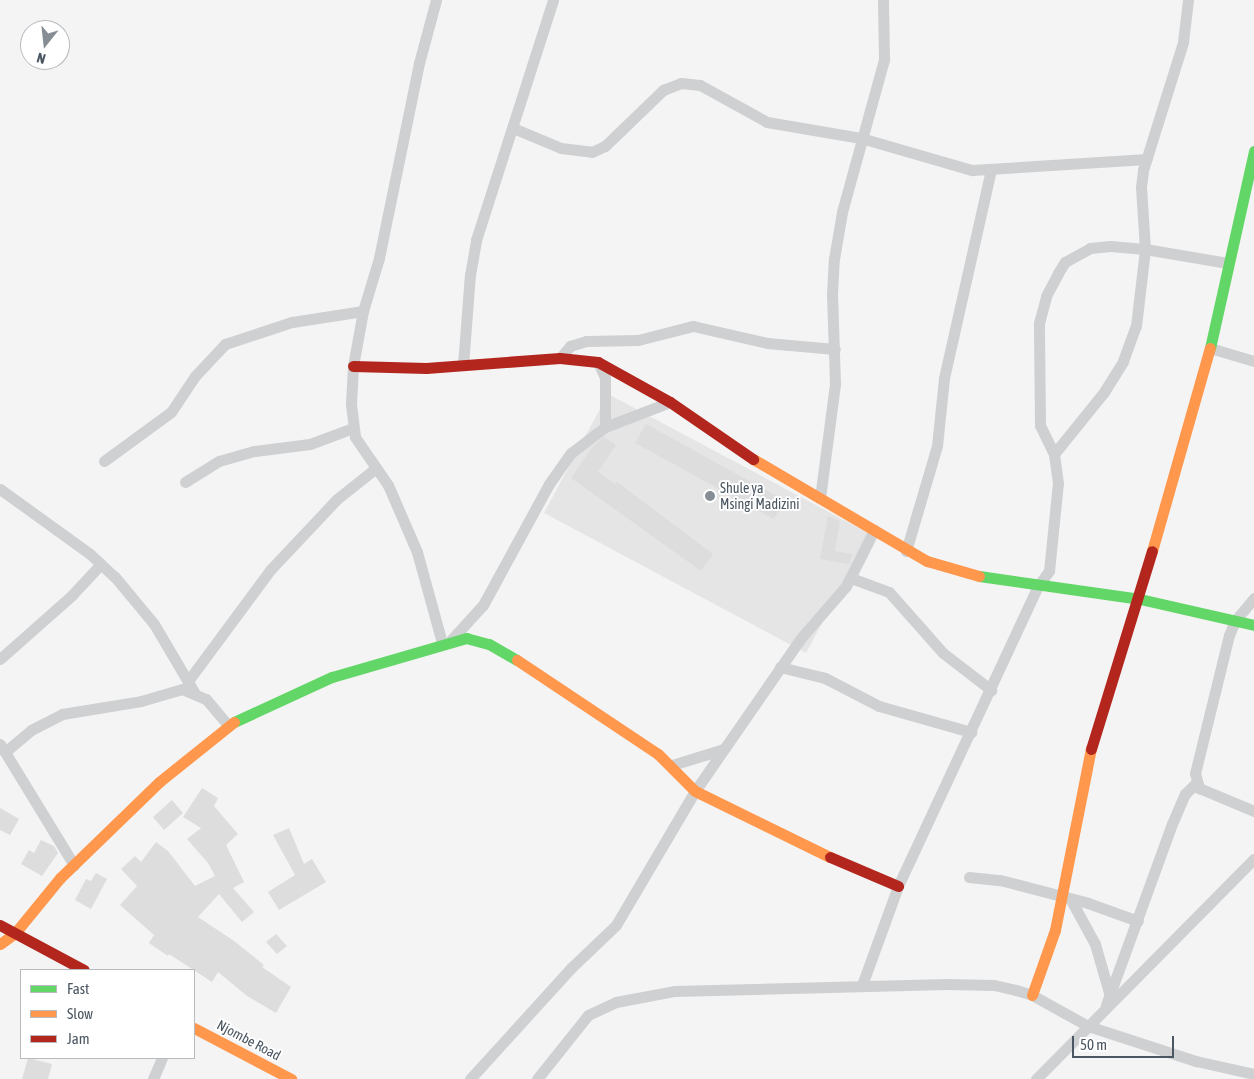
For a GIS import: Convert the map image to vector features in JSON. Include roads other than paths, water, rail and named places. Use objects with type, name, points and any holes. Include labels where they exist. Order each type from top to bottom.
[{"type":"main road","points":[[1032,996],[1066,899],[1093,737],[1140,599],[1171,478],[1210,348],[1254,150]]},
{"type":"main road","points":[[353,366],[426,368],[560,358],[598,362],[670,402],[757,462],[874,530],[906,551],[945,567],[1038,586],[1140,599],[1254,625]]},
{"type":"main road","points":[[0,944],[15,933],[74,865],[159,782],[228,725],[332,677],[446,642],[466,638],[489,644],[512,657],[672,765],[695,791],[787,838],[898,886]]},
{"type":"main road","points":[[0,925],[82,969]]},
{"type":"main road","name":"Njombe Road","points":[[195,1029],[271,1074],[291,1079]]},
{"type":"street","points":[[436,0],[417,72],[379,258],[363,311],[353,366],[353,428],[361,448],[388,485],[416,552],[446,642],[483,605],[549,484],[571,453],[605,427],[670,402]]},
{"type":"street","points":[[463,365],[470,275],[476,240],[553,0]]},
{"type":"street","points":[[820,498],[835,384],[832,294],[834,259],[842,212],[884,59],[883,0]]},
{"type":"street","points":[[1054,454],[1104,392],[1123,362],[1136,326],[1145,249],[1141,187],[1147,159],[1183,42],[1188,0]]},
{"type":"street","points":[[513,128],[560,148],[592,152],[605,146],[663,90],[681,82],[700,85],[767,122],[861,138],[948,165],[992,170],[1016,165],[1147,159]]},
{"type":"street","points":[[906,551],[937,446],[944,378],[992,170]]},
{"type":"street","points":[[862,985],[898,886],[1051,560],[1058,483],[1054,454],[1040,425],[1038,390],[1039,323],[1046,296],[1065,262],[1090,248],[1145,249],[1228,264]]},
{"type":"street","points":[[104,461],[172,412],[195,376],[225,344],[292,322],[363,311]]},
{"type":"street","points":[[560,358],[570,346],[586,341],[638,340],[693,326],[767,343],[835,349]]},
{"type":"street","points":[[1210,348],[1254,360]]},
{"type":"street","points":[[598,362],[605,378],[605,427]]},
{"type":"street","points":[[185,482],[219,461],[255,451],[310,444],[353,428]]},
{"type":"street","points":[[74,865],[24,788],[3,748],[31,730],[62,714],[142,701],[191,687],[271,569],[337,499],[376,468]]},
{"type":"street","points":[[0,489],[101,564],[154,624],[191,687],[206,699],[228,725]]},
{"type":"street","points":[[470,1079],[571,968],[616,925],[695,791],[780,667],[851,578],[874,530]]},
{"type":"street","points":[[0,659],[72,595],[101,564]]},
{"type":"street","points":[[851,578],[890,593],[942,654],[991,690]]},
{"type":"street","points":[[1105,1009],[1182,800],[1196,783],[1223,652],[1235,621],[1254,598]]},
{"type":"street","points":[[780,667],[825,678],[872,704],[970,732]]},
{"type":"street","points":[[672,765],[724,749]]},
{"type":"street","points":[[1196,783],[1212,796],[1254,811]]},
{"type":"street","points":[[1036,1079],[1254,859]]},
{"type":"street","points":[[969,877],[1000,880],[1066,899],[1107,908],[1138,922]]},
{"type":"street","points":[[1066,899],[1095,944],[1110,996]]},
{"type":"street","points":[[537,1079],[588,1015],[616,1002],[675,992],[862,985],[973,984],[1032,996],[1088,1026],[1196,1061],[1254,1074]]},
{"type":"street","points":[[153,1079],[162,1059]]},
{"type":"place","name":"Shule ya Msingi Madizini","points":[[710,496]]}]
